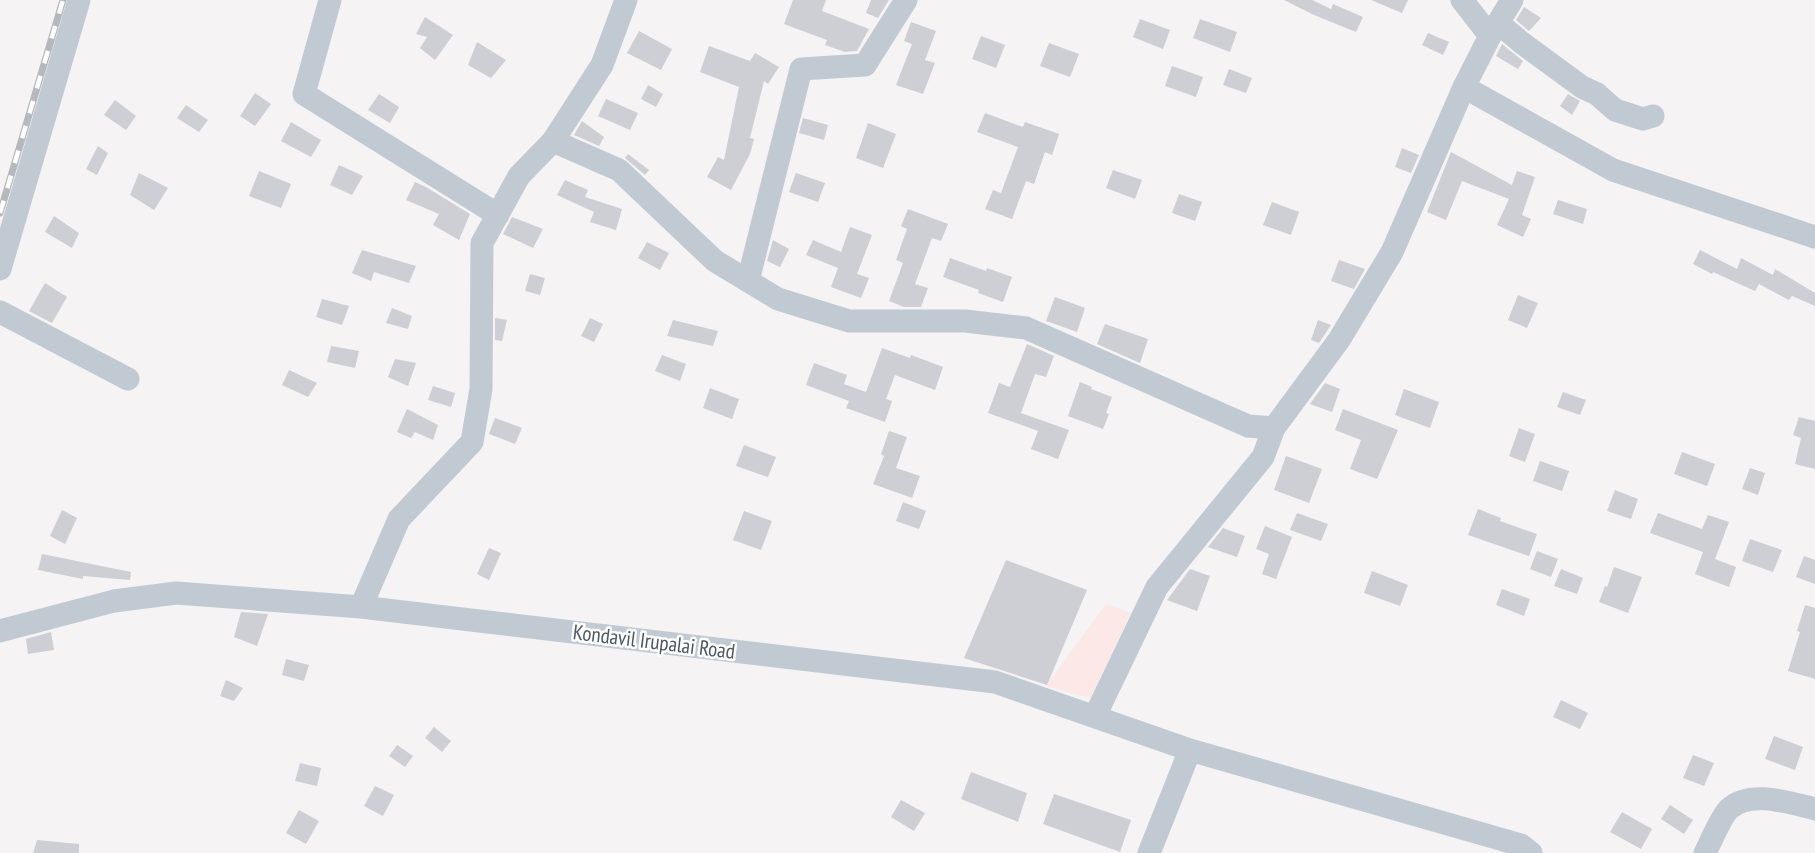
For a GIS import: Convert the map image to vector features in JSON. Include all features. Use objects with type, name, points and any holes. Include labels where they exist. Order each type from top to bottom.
[{"type":"street","points":[[0,270],[79,0]]},
{"type":"street","points":[[330,0],[304,94],[498,215]]},
{"type":"street","points":[[360,607],[399,519],[472,442],[481,389],[482,243],[519,176],[554,141],[602,65],[626,0]]},
{"type":"street","points":[[748,281],[801,69],[865,65],[906,0]]},
{"type":"street","points":[[1462,0],[1494,29],[1522,43],[1582,87],[1597,94],[1615,110],[1643,119],[1653,116]]},
{"type":"street","points":[[1095,716],[1157,587],[1263,457],[1274,428],[1339,340],[1392,252],[1464,87],[1512,0]]},
{"type":"street","points":[[1464,87],[1613,170],[1815,237]]},
{"type":"street","points":[[554,141],[619,170],[715,261],[778,299],[849,321],[965,321],[1026,328],[1248,426],[1274,428]]},
{"type":"street","points":[[0,312],[128,379]]},
{"type":"street","name":"Kondavil Irupalai Road","points":[[0,631],[114,601],[176,593],[360,607],[995,681],[1190,750],[1521,845],[1531,853]]},
{"type":"street","points":[[1149,853],[1190,750]]},
{"type":"street","points":[[1705,853],[1729,809],[1750,798],[1815,809]]},
{"type":"shaded area","points":[[1106,604],[1131,613],[1090,698],[1046,686]]},
{"type":"building","points":[[793,0],[826,0],[822,11],[869,29],[857,51],[845,52],[825,45],[827,40],[784,24]]},
{"type":"building","points":[[871,0],[889,0],[878,18],[866,13]]},
{"type":"building","points":[[1284,0],[1312,0],[1331,9],[1333,4],[1363,17],[1356,32]]},
{"type":"building","points":[[1371,0],[1408,0],[1402,13]]},
{"type":"building","points":[[1524,7],[1541,18],[1529,31],[1516,20]]},
{"type":"building","points":[[425,17],[453,35],[435,60],[420,48],[427,37],[416,34]]},
{"type":"building","points":[[1140,19],[1170,30],[1163,49],[1133,37]]},
{"type":"building","points":[[1200,19],[1237,32],[1230,52],[1193,38]]},
{"type":"building","points":[[911,22],[936,31],[925,60],[935,63],[923,94],[896,85],[912,44],[904,41]]},
{"type":"building","points":[[639,31],[672,49],[661,70],[627,53]]},
{"type":"building","points":[[1428,33],[1449,42],[1443,55],[1422,45]]},
{"type":"building","points":[[981,36],[1005,45],[996,68],[972,59]]},
{"type":"building","points":[[477,42],[506,60],[491,78],[468,65]]},
{"type":"building","points":[[1049,43],[1079,54],[1070,77],[1040,66]]},
{"type":"building","points":[[1502,44],[1523,61],[1518,69],[1496,56]]},
{"type":"building","points":[[709,46],[750,61],[755,53],[779,67],[768,84],[764,81],[750,138],[754,139],[750,154],[731,190],[707,177],[718,157],[724,160],[739,87],[700,72]]},
{"type":"building","points":[[1172,66],[1203,77],[1196,97],[1165,86]]},
{"type":"building","points":[[1229,69],[1252,78],[1246,93],[1223,85]]},
{"type":"building","points":[[648,85],[663,94],[656,107],[641,99]]},
{"type":"building","points":[[255,93],[271,104],[255,126],[240,116]]},
{"type":"building","points":[[379,94],[399,107],[390,123],[368,110]]},
{"type":"building","points":[[1568,94],[1580,101],[1572,115],[1560,106]]},
{"type":"building","points":[[606,99],[638,113],[630,130],[598,116]]},
{"type":"building","points":[[115,100],[136,116],[126,130],[104,115]]},
{"type":"building","points":[[186,105],[208,120],[199,132],[177,118]]},
{"type":"building","points":[[985,113],[1023,127],[1025,122],[1059,134],[1052,155],[1045,152],[1034,184],[1026,181],[1012,219],[985,209],[993,190],[1001,193],[1018,147],[977,132]]},
{"type":"building","points":[[803,118],[828,125],[824,140],[799,133]]},
{"type":"building","points":[[582,121],[604,137],[599,146],[574,135]]},
{"type":"building","points":[[291,122],[321,140],[311,157],[281,141]]},
{"type":"building","points":[[868,123],[896,134],[883,168],[856,158]]},
{"type":"building","points":[[98,146],[108,153],[97,175],[86,169]]},
{"type":"building","points":[[1402,148],[1419,155],[1411,173],[1395,167]]},
{"type":"building","points":[[1451,152],[1512,185],[1517,171],[1535,177],[1522,215],[1531,219],[1523,237],[1497,225],[1509,199],[1462,181],[1446,220],[1427,212]]},
{"type":"building","points":[[628,154],[649,170],[645,175],[625,158]]},
{"type":"building","points":[[339,165],[363,176],[352,195],[330,185]]},
{"type":"building","points":[[1113,170],[1142,180],[1135,199],[1106,188]]},
{"type":"building","points":[[259,171],[291,184],[281,208],[249,196]]},
{"type":"building","points":[[139,173],[168,188],[154,210],[130,195]]},
{"type":"building","points":[[796,173],[825,183],[818,202],[789,192]]},
{"type":"building","points":[[565,180],[588,190],[585,197],[622,209],[616,230],[590,222],[594,212],[557,195]]},
{"type":"building","points":[[415,182],[470,214],[459,240],[433,225],[439,214],[406,200]]},
{"type":"building","points":[[1179,194],[1202,202],[1195,221],[1172,213]]},
{"type":"building","points":[[1558,200],[1587,209],[1583,224],[1553,214]]},
{"type":"building","points":[[1272,202],[1299,212],[1291,235],[1263,225]]},
{"type":"building","points":[[908,209],[948,224],[941,241],[932,238],[915,284],[928,288],[921,307],[904,307],[889,301],[903,263],[896,260],[907,229],[901,226]]},
{"type":"building","points":[[54,216],[79,233],[72,248],[45,232]]},
{"type":"building","points":[[512,217],[543,229],[533,248],[503,234]]},
{"type":"building","points":[[850,227],[872,235],[857,274],[869,278],[861,298],[831,287],[838,268],[806,255],[813,240],[841,252]]},
{"type":"building","points":[[773,240],[789,249],[780,267],[767,261]]},
{"type":"building","points":[[647,242],[669,253],[660,270],[638,258]]},
{"type":"building","points":[[362,250],[416,266],[409,283],[374,272],[371,281],[352,273]]},
{"type":"building","points":[[1700,250],[1737,269],[1741,258],[1773,275],[1775,269],[1815,293],[1815,306],[1792,296],[1789,300],[1759,284],[1755,291],[1713,272],[1712,274],[1693,264]]},
{"type":"building","points":[[950,258],[1012,277],[1003,302],[943,277]]},
{"type":"building","points":[[1339,260],[1365,269],[1354,289],[1331,281]]},
{"type":"building","points":[[530,274],[545,278],[540,295],[525,291]]},
{"type":"building","points":[[45,283],[67,297],[52,323],[29,311]]},
{"type":"building","points":[[1518,295],[1538,303],[1527,328],[1508,320]]},
{"type":"building","points":[[1055,297],[1085,308],[1077,332],[1046,321]]},
{"type":"building","points":[[322,299],[349,306],[342,325],[316,317]]},
{"type":"building","points":[[392,308],[412,316],[408,329],[386,323]]},
{"type":"building","points":[[495,318],[507,320],[502,341],[495,340]]},
{"type":"building","points":[[590,318],[603,324],[594,342],[581,336]]},
{"type":"building","points":[[673,320],[718,331],[713,346],[667,336]]},
{"type":"building","points":[[1318,320],[1331,325],[1319,343],[1311,340]]},
{"type":"building","points":[[1105,324],[1148,339],[1140,363],[1097,344]]},
{"type":"building","points":[[1027,344],[1054,356],[1046,377],[1035,374],[1021,413],[1069,430],[1058,459],[1031,449],[1038,431],[988,413],[999,383],[1010,387]]},
{"type":"building","points":[[331,346],[359,351],[355,368],[327,362]]},
{"type":"building","points":[[882,348],[943,367],[935,390],[895,375],[886,399],[892,401],[885,422],[846,408],[849,401],[806,385],[814,363],[847,375],[844,384],[866,392]]},
{"type":"building","points":[[662,355],[686,364],[680,381],[655,371]]},
{"type":"building","points":[[395,359],[416,363],[408,386],[388,377]]},
{"type":"building","points":[[289,370],[317,383],[308,397],[282,385]]},
{"type":"building","points":[[1080,382],[1112,397],[1103,429],[1068,416]]},
{"type":"building","points":[[1325,383],[1340,389],[1332,412],[1310,404]]},
{"type":"building","points":[[433,386],[455,393],[451,407],[428,400]]},
{"type":"building","points":[[710,388],[739,399],[732,419],[703,408]]},
{"type":"building","points":[[1404,389],[1439,402],[1430,428],[1395,415]]},
{"type":"building","points":[[1563,392],[1586,400],[1580,415],[1557,407]]},
{"type":"building","points":[[407,409],[438,425],[433,440],[415,432],[411,438],[397,432]]},
{"type":"building","points":[[1343,409],[1398,430],[1377,479],[1350,469],[1361,440],[1335,430]]},
{"type":"building","points":[[1799,417],[1815,421],[1815,469],[1795,464],[1801,438],[1793,435]]},
{"type":"building","points":[[495,418],[522,428],[515,444],[489,434]]},
{"type":"building","points":[[1519,428],[1535,434],[1525,462],[1509,456]]},
{"type":"building","points":[[889,431],[907,437],[896,468],[920,476],[912,498],[873,484],[884,456],[881,454]]},
{"type":"building","points":[[744,445],[776,457],[768,477],[736,466]]},
{"type":"building","points":[[1682,452],[1715,464],[1707,486],[1674,474]]},
{"type":"building","points":[[1286,456],[1322,469],[1309,503],[1274,490]]},
{"type":"building","points":[[1540,461],[1569,471],[1562,491],[1533,481]]},
{"type":"building","points":[[1750,468],[1765,473],[1758,495],[1742,489]]},
{"type":"building","points":[[1615,490],[1638,499],[1631,519],[1607,511]]},
{"type":"building","points":[[903,502],[926,511],[919,529],[896,521]]},
{"type":"building","points":[[1478,509],[1501,518],[1500,521],[1537,534],[1529,556],[1468,535]]},
{"type":"building","points":[[62,510],[77,518],[65,544],[50,536]]},
{"type":"building","points":[[744,511],[772,521],[761,550],[733,540]]},
{"type":"building","points":[[1297,513],[1328,524],[1321,541],[1290,530]]},
{"type":"building","points":[[1658,513],[1702,529],[1708,515],[1729,522],[1715,559],[1736,567],[1729,587],[1695,574],[1703,552],[1650,533]]},
{"type":"building","points":[[1265,526],[1292,537],[1276,579],[1262,574],[1269,554],[1256,549]]},
{"type":"building","points":[[1223,528],[1245,536],[1237,557],[1208,547]]},
{"type":"building","points":[[1750,539],[1782,550],[1773,572],[1742,561]]},
{"type":"building","points":[[489,548],[501,553],[489,580],[477,574]]},
{"type":"building","points":[[1537,551],[1558,559],[1551,577],[1530,569]]},
{"type":"building","points":[[42,554],[131,572],[130,580],[83,576],[83,579],[38,570]]},
{"type":"building","points":[[1804,556],[1815,560],[1815,584],[1796,577]]},
{"type":"building","points":[[1006,560],[1087,590],[1047,685],[964,658]]},
{"type":"building","points":[[1614,567],[1642,577],[1628,613],[1599,602]]},
{"type":"building","points":[[1190,569],[1210,576],[1197,611],[1167,600]]},
{"type":"building","points":[[1561,569],[1583,578],[1577,594],[1554,586]]},
{"type":"building","points":[[1372,571],[1408,585],[1400,606],[1364,593]]},
{"type":"building","points":[[1502,589],[1530,599],[1524,616],[1496,605]]},
{"type":"building","points":[[1805,605],[1815,608],[1815,679],[1788,671]]},
{"type":"building","points":[[241,612],[268,614],[257,646],[234,637]]},
{"type":"building","points":[[51,632],[54,650],[28,654],[26,639]]},
{"type":"building","points":[[286,659],[309,665],[304,681],[282,675]]},
{"type":"building","points":[[226,680],[243,688],[234,701],[220,696]]},
{"type":"building","points":[[1561,700],[1588,713],[1580,729],[1553,717]]},
{"type":"building","points":[[434,727],[451,741],[442,752],[425,738]]},
{"type":"building","points":[[1774,736],[1803,747],[1795,770],[1765,759]]},
{"type":"building","points":[[397,745],[413,756],[405,767],[389,756]]},
{"type":"building","points":[[1693,755],[1714,763],[1704,786],[1683,778]]},
{"type":"building","points":[[300,763],[321,768],[317,786],[295,781]]},
{"type":"building","points":[[971,772],[1027,793],[1018,822],[961,799]]},
{"type":"building","points":[[375,786],[394,795],[383,816],[364,806]]},
{"type":"building","points":[[1054,794],[1131,820],[1120,852],[1043,824]]},
{"type":"building","points":[[901,800],[925,813],[914,831],[891,817]]},
{"type":"building","points":[[1670,805],[1693,820],[1684,834],[1661,819]]},
{"type":"building","points":[[299,810],[319,821],[306,844],[286,833]]},
{"type":"building","points":[[1622,812],[1652,829],[1641,849],[1610,832]]},
{"type":"building","points":[[37,840],[79,844],[79,853],[33,853]]},
{"type":"railway","points":[[0,213],[63,0]]}]
